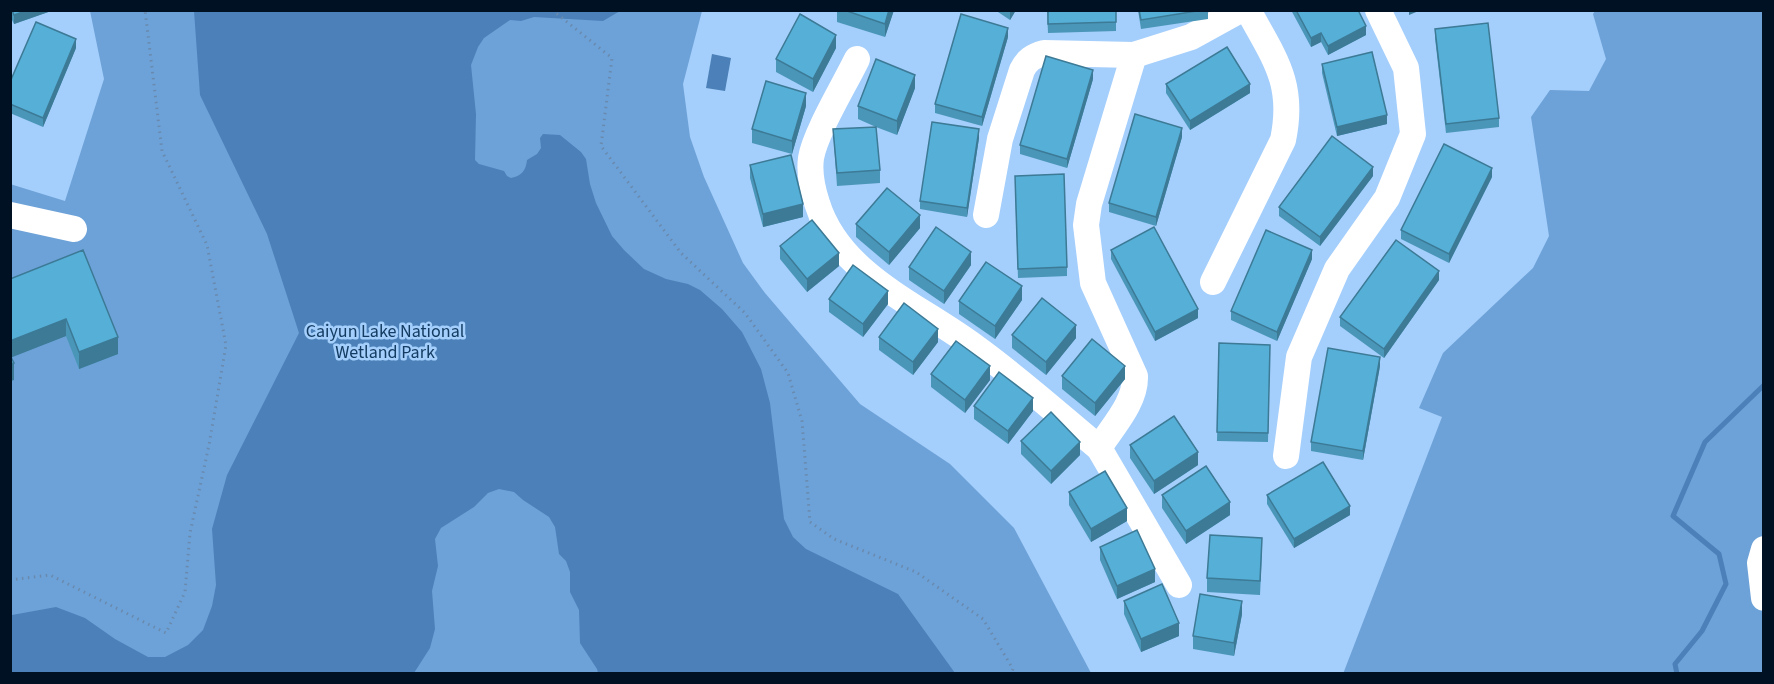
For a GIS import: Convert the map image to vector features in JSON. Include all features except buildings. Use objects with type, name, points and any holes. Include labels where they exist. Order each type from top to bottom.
[{"type":"lane","points":[[986,215],[1000,139],[1026,62],[1034,55],[1044,53],[1134,55],[1191,37],[1240,10]]},
{"type":"lane","points":[[1213,282],[1283,140],[1288,118],[1287,95],[1280,69],[1248,10]]},
{"type":"lane","points":[[1286,456],[1299,357],[1336,269],[1388,198],[1413,134],[1407,68],[1378,10]]},
{"type":"lane","points":[[1099,448],[1131,399],[1136,386],[1135,376],[1093,283],[1086,225],[1089,204],[1134,55]]},
{"type":"lane","points":[[857,59],[816,141],[811,157],[814,193],[825,226],[836,242],[861,268],[973,345],[1099,448],[1179,585]]},
{"type":"lane","points":[[10,215],[74,229]]},
{"type":"lane","points":[[1764,549],[1760,563],[1760,578],[1764,598]]},
{"type":"path","points":[[10,580],[50,575],[166,633],[185,592],[190,533],[209,445],[225,345],[207,245],[162,151],[145,10]]},
{"type":"path","points":[[552,10],[612,58],[601,146],[681,253],[745,313],[788,373],[802,421],[810,522],[834,539],[916,572],[983,619],[1013,669],[1011,674]]},
{"type":"green space","name":"Caiyun Lake National Wetland Park","points":[[90,11],[702,11],[683,84],[690,137],[704,177],[743,263],[765,293],[860,404],[950,464],[1014,528],[1091,673],[11,673],[10,184],[65,201],[104,79]]},
{"type":"green space","points":[[1595,11],[1763,11],[1763,673],[1343,674],[1442,417],[1419,408],[1443,353],[1533,268],[1549,236],[1531,117],[1550,90],[1589,91],[1606,59],[1593,14]]},
{"type":"shaded area","points":[[194,11],[620,11],[603,21],[534,17],[521,21],[510,20],[484,38],[471,65],[476,114],[475,160],[479,164],[504,171],[511,178],[518,176],[526,167],[527,160],[537,154],[541,148],[540,138],[543,134],[560,135],[581,152],[586,159],[596,203],[612,236],[624,250],[644,269],[700,290],[722,309],[742,332],[761,369],[770,403],[784,519],[793,537],[806,549],[898,594],[955,673],[598,673],[580,643],[579,610],[570,592],[570,572],[566,561],[559,554],[555,527],[549,517],[514,492],[499,489],[488,493],[474,507],[441,528],[435,539],[438,566],[432,591],[435,629],[430,648],[414,673],[11,673],[10,616],[12,615],[56,607],[85,618],[115,639],[148,657],[165,657],[188,645],[203,630],[212,606],[216,585],[212,529],[227,475],[299,333],[267,234],[200,95]]},
{"type":"shaded area","points":[[712,54],[731,58],[725,91],[706,88]]},
{"type":"waterway","points":[[1677,674],[1675,664],[1702,631],[1726,584],[1719,554],[1673,516],[1705,442],[1764,385]]}]
